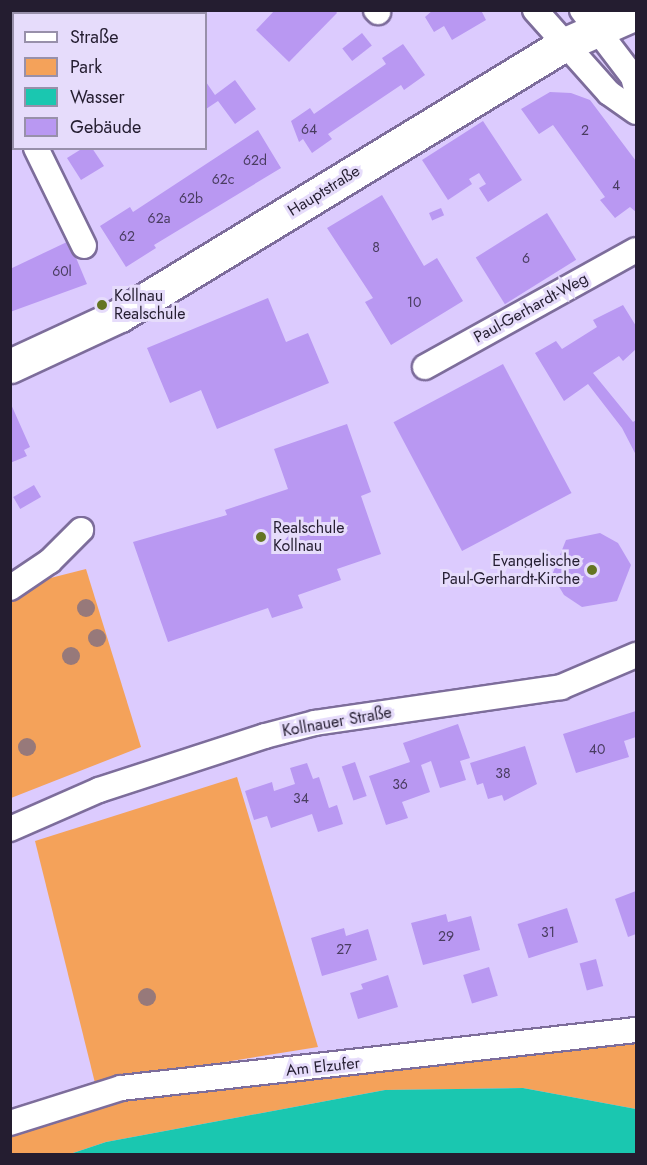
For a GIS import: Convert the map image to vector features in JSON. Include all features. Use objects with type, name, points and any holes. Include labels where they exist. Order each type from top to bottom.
[{"type":"street","points":[[535,10],[563,45],[609,93],[636,112]]},
{"type":"street","name":"Hauptstraße","points":[[10,366],[120,315],[563,45],[590,20],[636,13]]},
{"type":"street","points":[[590,20],[633,77],[636,88]]},
{"type":"street","points":[[37,150],[84,246]]},
{"type":"street","name":"Paul-Gerhardt-Weg","points":[[425,367],[636,250]]},
{"type":"street","points":[[10,588],[50,561],[81,530]]},
{"type":"street","name":"Kollnauer Straße","points":[[10,829],[99,790],[265,736],[315,723],[561,687],[636,655]]},
{"type":"street","name":"Am Elzufer","points":[[10,1123],[121,1088],[634,1033]]},
{"type":"green space","points":[[86,569],[141,747],[11,798],[11,588]]},
{"type":"green space","points":[[237,777],[318,1047],[95,1083],[35,841]]},
{"type":"green space","points":[[636,1039],[636,1109],[523,1088],[385,1090],[106,1142],[70,1154],[11,1154],[11,1123],[121,1088]]},
{"type":"water","points":[[523,1088],[636,1109],[636,1154],[70,1154],[106,1142],[385,1090]]},
{"type":"building","points":[[59,10],[134,10],[134,12],[59,12]]},
{"type":"building","points":[[275,10],[335,10],[337,13],[289,62],[256,30]]},
{"type":"building","points":[[433,10],[481,10],[486,20],[452,40],[444,26],[434,32],[425,17]]},
{"type":"building","points":[[362,33],[372,46],[352,61],[342,48]]},
{"type":"building","points":[[403,44],[425,75],[404,90],[401,85],[328,134],[332,139],[312,153],[303,139],[299,142],[291,121],[310,108],[314,114],[386,64],[382,58]]},
{"type":"building","points":[[235,80],[256,109],[235,124],[218,101],[207,108],[207,83],[215,95]]},
{"type":"building","points":[[550,92],[571,93],[590,100],[636,161],[636,212],[630,207],[615,218],[600,200],[605,197],[553,125],[539,134],[521,109]]},
{"type":"building","points":[[483,121],[522,180],[488,202],[479,188],[486,184],[479,173],[469,179],[472,184],[448,200],[422,160]]},
{"type":"building","points":[[258,130],[281,168],[154,245],[156,248],[126,267],[100,226],[130,207],[133,212]]},
{"type":"building","points":[[80,150],[93,150],[104,166],[81,180],[67,158]]},
{"type":"building","points":[[382,195],[424,266],[437,258],[463,301],[391,345],[365,302],[373,298],[327,228]]},
{"type":"building","points":[[441,208],[444,215],[432,220],[429,213]]},
{"type":"building","points":[[547,213],[576,260],[505,304],[476,258]]},
{"type":"building","points":[[69,241],[87,284],[10,312],[10,269]]},
{"type":"building","points":[[268,298],[286,342],[308,333],[329,383],[217,429],[201,390],[170,403],[147,348]]},
{"type":"building","points":[[623,305],[636,326],[636,349],[623,361],[619,356],[593,373],[633,422],[636,420],[636,455],[622,428],[588,384],[564,401],[535,353],[556,341],[562,349],[597,327],[593,320]]},
{"type":"building","points":[[503,364],[572,493],[462,551],[394,422]]},
{"type":"building","points":[[10,402],[30,447],[24,450],[27,456],[10,463]]},
{"type":"building","name":"Realschule Kollnau","points":[[347,424],[371,492],[361,496],[381,554],[337,569],[341,580],[298,595],[303,608],[272,618],[268,608],[168,642],[133,542],[227,515],[225,510],[288,489],[274,449]]},
{"type":"building","points":[[34,485],[41,497],[20,509],[13,497]]},
{"type":"building","name":"Evangelische Paul-Gerhardt-Kirche","points":[[600,533],[618,543],[631,565],[617,601],[582,607],[564,595],[552,575],[566,540]]},
{"type":"building","points":[[636,711],[636,737],[624,741],[629,757],[576,773],[563,734]]},
{"type":"building","points":[[458,724],[470,758],[460,761],[466,780],[440,788],[431,761],[421,765],[430,792],[402,802],[408,818],[386,825],[369,776],[410,762],[403,743]]},
{"type":"building","points":[[525,746],[537,784],[504,801],[502,795],[488,799],[483,783],[477,785],[470,763]]},
{"type":"building","points":[[355,762],[367,796],[353,801],[342,767]]},
{"type":"building","points":[[307,763],[313,779],[319,777],[329,808],[337,805],[343,824],[318,832],[312,814],[271,828],[267,816],[254,820],[245,791],[272,782],[274,791],[295,784],[290,768]]},
{"type":"building","points":[[636,891],[636,934],[628,937],[615,899]]},
{"type":"building","points":[[567,908],[578,942],[529,958],[518,924]]},
{"type":"building","points":[[446,914],[448,922],[471,916],[480,950],[423,965],[411,923]]},
{"type":"building","points":[[344,928],[346,936],[368,929],[377,960],[322,976],[311,938]]},
{"type":"building","points":[[596,959],[603,986],[587,990],[580,963]]},
{"type":"building","points":[[489,967],[498,996],[472,1004],[463,975]]},
{"type":"building","points":[[388,975],[398,1007],[358,1019],[350,993],[363,989],[361,984]]},
{"type":"place","name":"Kollnau Realschule","points":[[102,305]]},
{"type":"place","name":"Realschule Kollnau","points":[[261,537]]},
{"type":"place","name":"Evangelische Paul-Gerhardt-Kirche","points":[[592,570]]}]
